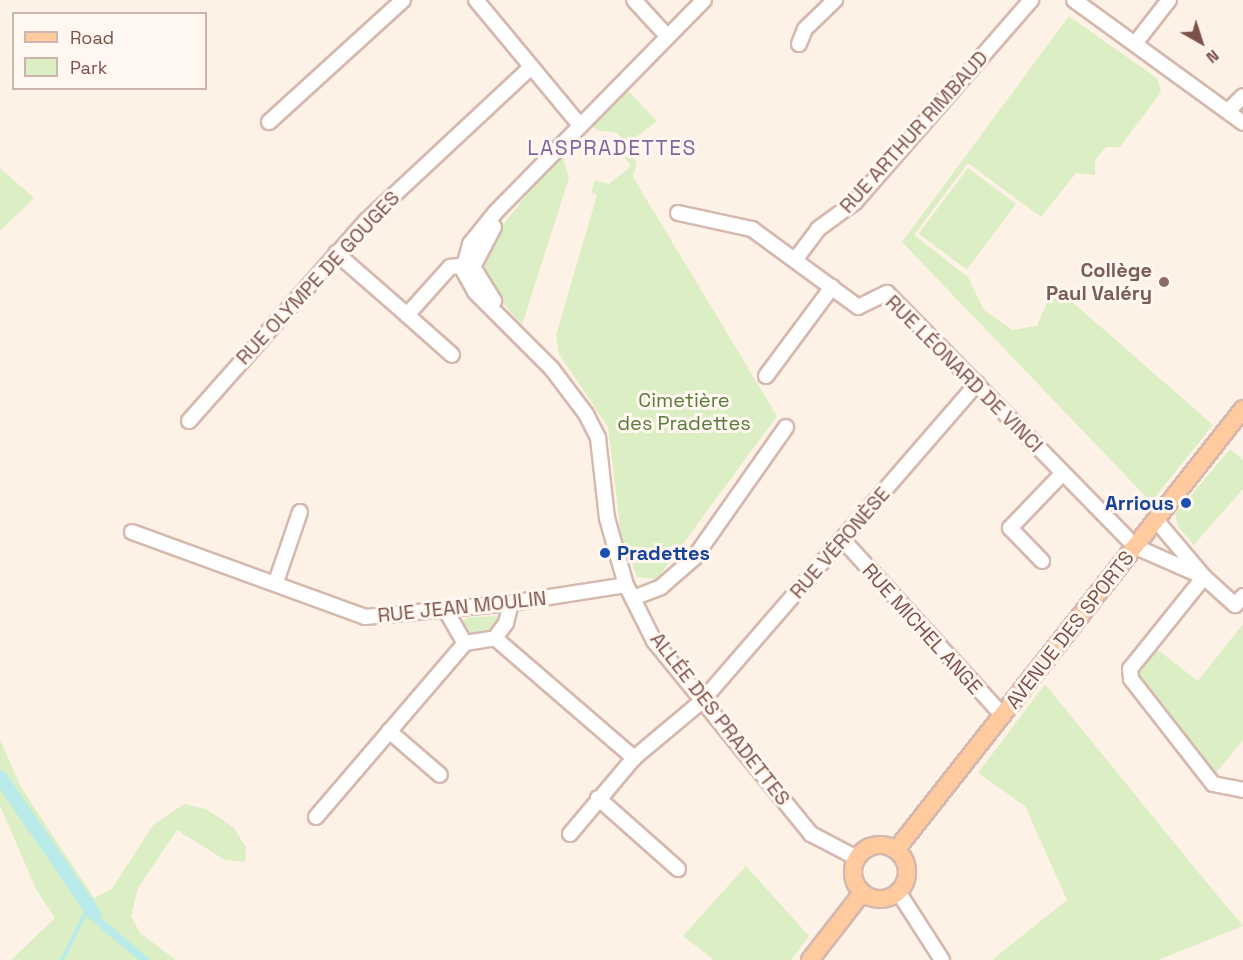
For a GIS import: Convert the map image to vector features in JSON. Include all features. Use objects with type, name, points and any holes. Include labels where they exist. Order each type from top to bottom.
[{"type":"main road","name":"AVENUE DES SPORTS","points":[[896,850],[1003,717],[1243,409]]},
{"type":"main road","points":[[872,847],[896,850],[908,870],[898,893],[884,899],[862,893],[853,873],[857,858],[872,847]]},
{"type":"main road","points":[[810,960],[862,893]]},
{"type":"street","points":[[269,122],[403,0]]},
{"type":"street","points":[[476,0],[578,123]]},
{"type":"street","points":[[634,0],[667,36]]},
{"type":"street","points":[[406,315],[450,267],[468,263],[517,192],[578,123],[704,0]]},
{"type":"street","points":[[799,44],[805,29],[835,0]]},
{"type":"street","name":"RUE ARTHUR RIMBAUD","points":[[795,260],[818,229],[855,202],[1031,0]]},
{"type":"street","points":[[1074,0],[1137,41],[1243,123]]},
{"type":"street","points":[[1137,41],[1169,0]]},
{"type":"street","name":"RUE OLYMPE DE GOUGES","points":[[189,421],[336,253],[531,67]]},
{"type":"street","points":[[1228,111],[1243,96]]},
{"type":"street","name":"RUE LÉONARD DE VINCI","points":[[678,213],[752,229],[858,307],[887,292],[1136,547]]},
{"type":"street","points":[[336,253],[452,355]]},
{"type":"street","name":"ALLÉE DES PRADETTES","points":[[468,263],[479,282],[515,329],[573,396],[598,438],[607,518],[626,585],[654,641],[812,834],[857,858]]},
{"type":"street","points":[[766,376],[832,287]]},
{"type":"street","name":"RUE VÉRONÈSE","points":[[570,834],[634,758],[702,701],[977,383]]},
{"type":"street","points":[[633,598],[661,587],[694,558],[786,427]]},
{"type":"street","points":[[1042,561],[1010,528],[1063,473]]},
{"type":"street","points":[[276,582],[300,512]]},
{"type":"street","points":[[1156,520],[1204,577],[1235,604],[1243,596]]},
{"type":"street","name":"RUE JEAN MOULIN","points":[[132,532],[276,582],[365,617],[511,603],[626,585]]},
{"type":"street","name":"RUE MICHEL ANGE","points":[[843,540],[1003,717]]},
{"type":"street","points":[[1136,547],[1204,577]]},
{"type":"street","points":[[1204,577],[1130,669],[1131,679],[1214,784],[1243,790]]},
{"type":"street","points":[[316,817],[465,643],[495,638],[506,623],[511,603]]},
{"type":"street","points":[[445,609],[465,643]]},
{"type":"street","points":[[495,638],[634,758]]},
{"type":"street","points":[[389,731],[440,775]]},
{"type":"street","points":[[598,798],[678,869]]},
{"type":"street","points":[[898,893],[942,960]]},
{"type":"green space","points":[[1069,16],[1158,79],[1161,92],[1120,147],[1106,147],[1095,160],[1095,175],[1076,173],[1041,217],[968,163],[914,235],[968,277],[984,310],[1012,330],[1037,326],[1054,286],[1213,425],[1151,502],[902,242]]},
{"type":"green space","points":[[626,89],[657,121],[627,144],[617,133],[596,130],[591,122]]},
{"type":"green space","points":[[561,151],[569,178],[522,325],[481,278],[480,254]]},
{"type":"green space","name":"Cimetière des Pradettes","points":[[628,151],[637,162],[633,177],[777,416],[657,579],[637,577],[621,535],[608,427],[559,354],[556,335],[597,195],[591,192],[595,180],[609,184],[631,166],[623,155]]},
{"type":"green space","points":[[0,168],[34,198],[0,231]]},
{"type":"green space","points":[[968,168],[1016,204],[967,270],[919,233]]},
{"type":"green space","points":[[1230,449],[1243,460],[1243,489],[1194,545],[1179,528],[1175,514]]},
{"type":"green space","points":[[503,616],[496,631],[468,637],[457,623],[470,617]]},
{"type":"green space","points":[[1243,624],[1243,740],[1215,774],[1137,672],[1154,647],[1198,681]]},
{"type":"green space","points":[[1045,684],[1243,926],[1158,960],[992,960],[1067,900],[1025,806],[978,773]]},
{"type":"green space","points":[[0,740],[22,789],[94,898],[112,889],[153,825],[184,804],[206,809],[233,827],[246,847],[245,862],[225,860],[177,830],[138,888],[131,916],[140,933],[176,960],[11,960],[55,918],[37,891],[0,806]]},
{"type":"green space","points":[[746,866],[809,936],[791,960],[714,960],[683,936]]},
{"type":"water","points":[[90,902],[99,916],[151,960],[138,960],[84,914],[82,904]]},
{"type":"waterway","points":[[0,777],[94,914]]},
{"type":"waterway","points":[[62,960],[86,912]]},
{"type":"place","name":"Collège Paul Valéry","points":[[1164,282]]},
{"type":"place","name":"Arrious","points":[[1186,503]]},
{"type":"place","name":"Pradettes","points":[[605,553]]},
{"type":"district","name":"LASPRADETTES","points":[[612,148]]}]
